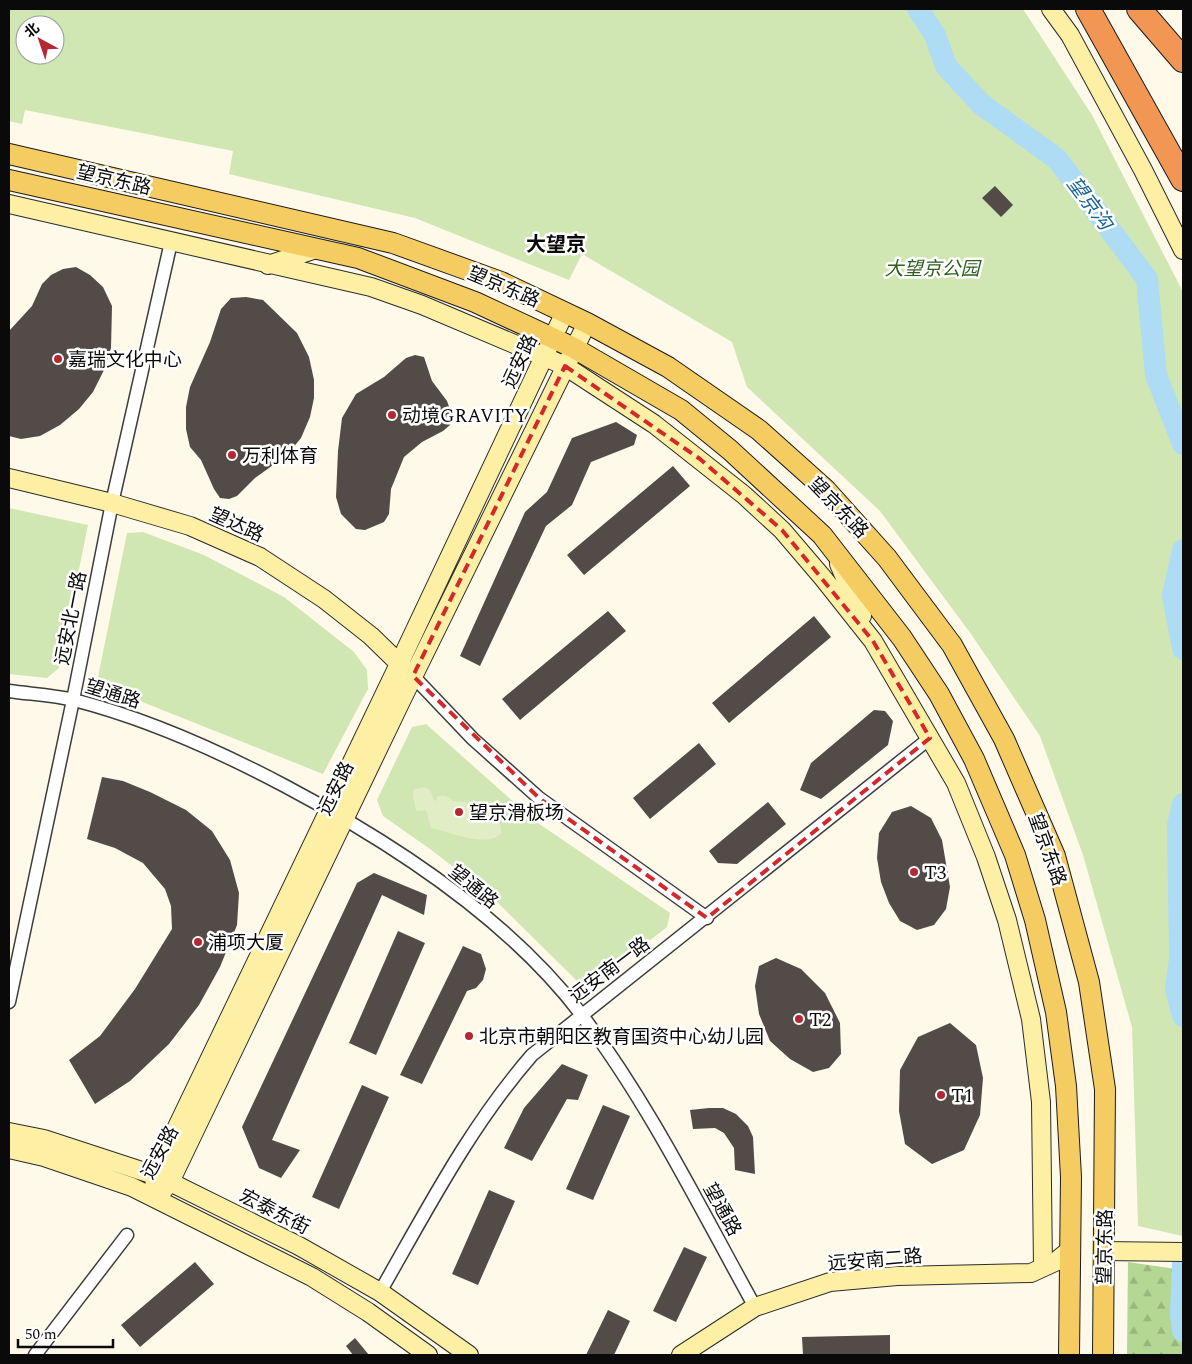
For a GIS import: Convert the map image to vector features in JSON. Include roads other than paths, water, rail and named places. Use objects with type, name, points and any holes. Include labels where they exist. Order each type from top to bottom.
[{"type":"highway","points":[[1088,9],[1183,178]]},
{"type":"highway","points":[[1143,13],[1183,38]]},
{"type":"highway","points":[[1143,13],[1183,60]]},
{"type":"main road","name":"望京东路","points":[[9,154],[393,243],[501,282],[587,323],[668,367],[759,430],[826,490],[887,558],[952,645],[1004,739],[1054,856],[1089,982],[1105,1089],[1103,1355]]},
{"type":"main road","name":"望京东路","points":[[9,180],[358,258],[475,302],[549,348],[574,348],[681,410],[773,488],[832,548],[902,638],[939,694],[974,759],[1015,855],[1036,920],[1056,1012],[1066,1086],[1071,1249],[1069,1355]]},
{"type":"street","points":[[1051,9],[1070,34],[1143,170],[1183,250]]},
{"type":"street","points":[[9,204],[370,287],[549,348],[565,366],[654,424],[744,495],[782,530],[824,578],[873,641]]},
{"type":"street","name":"远安北一路","points":[[9,1002],[73,700],[112,503],[171,242]]},
{"type":"street","points":[[268,265],[316,249]]},
{"type":"street","name":"远安路","points":[[156,1199],[170,1182],[337,814],[399,664],[565,312]]},
{"type":"street","name":"远安路","points":[[156,1199],[154,1175],[337,814],[413,676],[587,323]]},
{"type":"street","name":"望达路","points":[[9,478],[112,503],[190,526],[260,557],[324,599],[371,636],[413,676]]},
{"type":"street","points":[[832,548],[873,641],[956,783],[986,857],[1007,920],[1031,1019],[1041,1102],[1037,1270],[1055,1262],[1071,1249]]},
{"type":"street","points":[[413,676],[473,739],[538,798],[707,918]]},
{"type":"street","name":"望通路","points":[[9,691],[73,700],[157,726],[238,762],[337,814],[429,874],[515,942],[581,1014],[626,1081],[672,1156],[755,1307]]},
{"type":"street","name":"远安南一路","points":[[380,1292],[470,1137],[506,1084],[532,1055],[581,1014],[707,918],[930,738]]},
{"type":"street","name":"宏泰东街","points":[[9,1132],[44,1139],[170,1182],[300,1246],[380,1292],[469,1355]]},
{"type":"street","points":[[9,1149],[44,1157],[124,1184],[156,1199],[312,1277],[368,1312],[428,1355]]},
{"type":"street","points":[[35,1355],[126,1235]]},
{"type":"street","points":[[1103,1251],[1183,1252]]},
{"type":"street","name":"远安南二路","points":[[681,1355],[755,1307],[830,1282],[897,1276],[1037,1270]]},
{"type":"waterway","name":"望京沟","points":[[918,9],[935,35],[946,66],[981,104],[1057,159],[1147,279],[1156,375],[1183,444]]},
{"type":"waterway","name":"望京沟","points":[[1183,550],[1173,595],[1183,649]]},
{"type":"waterway","name":"望京沟","points":[[1183,804],[1178,825],[1180,958],[1176,989],[1183,1016]]},
{"type":"waterway","name":"望京沟","points":[[1183,1264],[1181,1314],[1183,1331]]},
{"type":"place","name":"嘉瑞文化中心","points":[[58,359]]},
{"type":"place","name":"动境GRAVITY","points":[[392,415]]},
{"type":"place","name":"万利体育","points":[[232,455]]},
{"type":"place","name":"望京滑板场","points":[[459,812]]},
{"type":"place","name":"T3","points":[[914,872]]},
{"type":"place","name":"浦项大厦","points":[[198,942]]},
{"type":"place","name":"T2","points":[[799,1019]]},
{"type":"place","name":"北京市朝阳区教育国资中心幼儿园","points":[[469,1036]]},
{"type":"place","name":"T1","points":[[941,1095]]},
{"type":"district","name":"大望京","points":[[556,244]]},
{"type":"park label","name":"大望京公园","points":[[932,268]]}]
